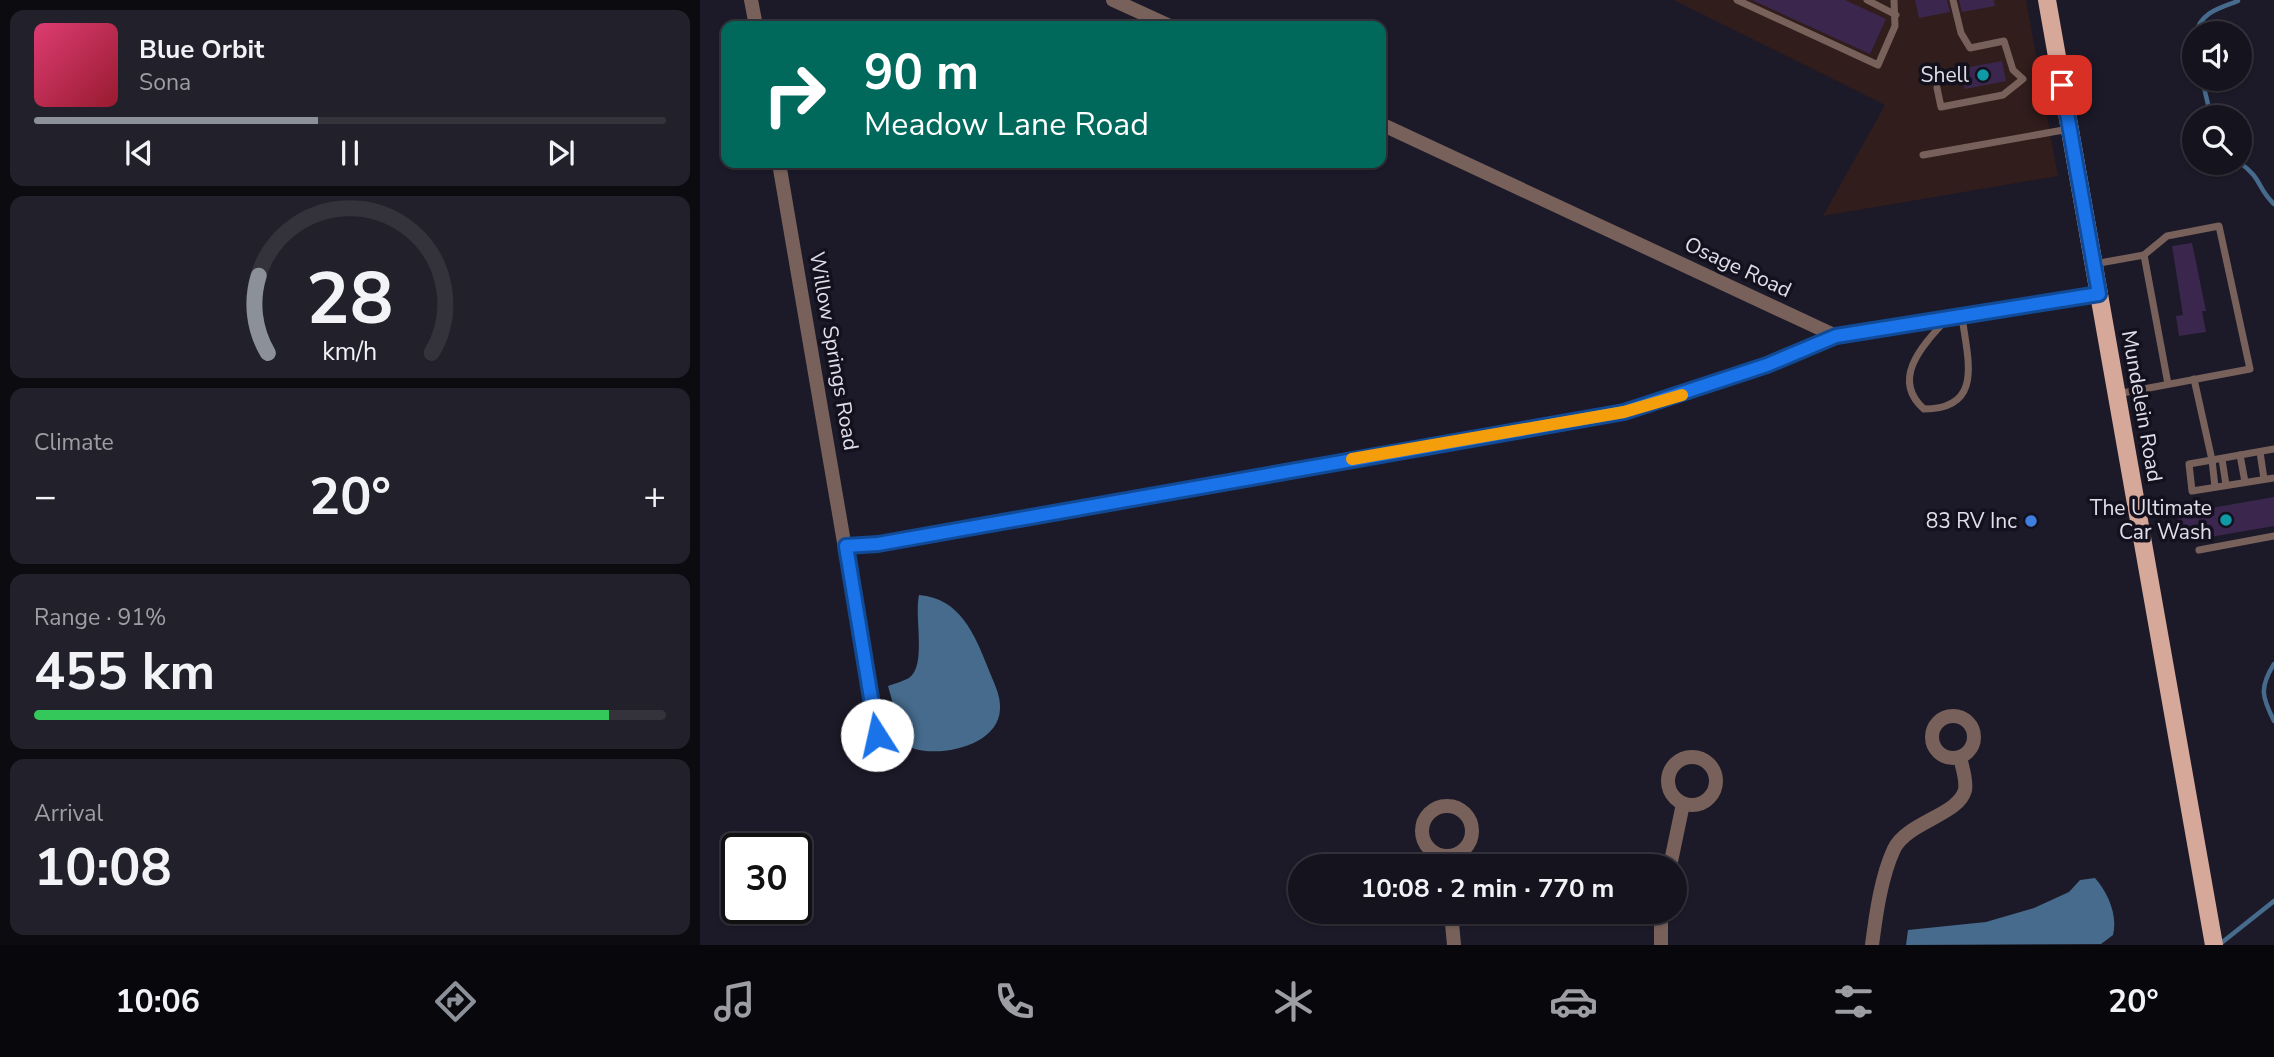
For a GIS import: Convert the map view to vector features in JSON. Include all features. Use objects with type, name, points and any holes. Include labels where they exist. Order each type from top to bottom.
[{"type":"main road","name":"Mundelein Road","points":[[2047,0],[2214,945]]},
{"type":"street","points":[[751,0],[755,21]]},
{"type":"street","points":[[1113,0],[1159,21]]},
{"type":"street","name":"Osage Road","points":[[1386,126],[1836,336]]},
{"type":"street","name":"Willow Springs Road","points":[[780,168],[877,735]]},
{"type":"street","points":[[846,546],[878,544],[1624,412],[1754,369],[1836,336],[2099,294]]},
{"type":"street","points":[[1872,945],[1876,915],[1895,848],[1907,833],[1941,813],[1963,794],[1965,781],[1960,757]]},
{"type":"street","points":[[1673,854],[1683,804]]},
{"type":"street","points":[[1452,924],[1454,945]]},
{"type":"street","points":[[1661,924],[1661,945]]},
{"type":"lane","points":[[1737,0],[1875,64],[1882,61],[1896,15],[1894,0]]},
{"type":"lane","points":[[1867,0],[1896,15]]},
{"type":"lane","points":[[1937,88],[1941,107],[2003,95],[2023,79],[2014,70],[2004,41],[1970,48],[1961,33],[1953,0]]},
{"type":"lane","points":[[1923,155],[2069,129]]},
{"type":"lane","points":[[2093,265],[2144,255],[2167,236],[2220,226],[2250,369],[2116,394]]},
{"type":"lane","points":[[2144,255],[2168,384]]},
{"type":"lane","points":[[1947,319],[1925,343],[1911,371],[1908,386],[1913,400],[1924,409],[1941,409],[1957,401],[1965,392],[1970,373],[1962,316]]},
{"type":"lane","points":[[2194,379],[2215,487]]},
{"type":"lane","points":[[2274,449],[2189,464],[2192,491],[2274,478]]},
{"type":"lane","points":[[2260,452],[2264,479]]},
{"type":"lane","points":[[2240,455],[2245,482]]},
{"type":"lane","points":[[2222,459],[2226,485]]},
{"type":"lane","points":[[2199,551],[2274,536]]},
{"type":"shaded area","points":[[1674,0],[2026,0],[2058,176],[1823,216],[1885,105]]},
{"type":"water","points":[[919,595],[945,603],[964,620],[978,643],[998,693],[1000,709],[997,722],[990,732],[966,746],[951,750],[923,751],[912,748],[900,729],[888,686],[909,678],[914,672],[919,652]]},
{"type":"water","points":[[2095,878],[2108,897],[2114,920],[2113,935],[2101,944],[1906,945],[1908,930],[1986,922],[2034,908],[2069,892],[2080,880]]},
{"type":"building","points":[[1752,0],[1845,0],[1886,19],[1870,54]]},
{"type":"building","points":[[1915,0],[1947,0],[1950,12],[1919,18]]},
{"type":"building","points":[[1959,0],[1994,0],[1995,6],[1962,12]]},
{"type":"building","name":"Shell","points":[[2002,61],[2006,81],[1965,89],[1959,69]]},
{"type":"building","points":[[2192,243],[2206,311],[2202,311],[2206,332],[2179,336],[2176,316],[2183,315],[2172,246]]},
{"type":"building","name":"The Ultimate Car Wash","points":[[2274,497],[2274,526],[2181,542],[2177,514]]},
{"type":"waterway","points":[[2202,21],[2207,15],[2238,1]]},
{"type":"waterway","points":[[2205,91],[2208,105]]},
{"type":"waterway","points":[[2252,173],[2274,204]]},
{"type":"waterway","points":[[2274,664],[2264,686],[2265,699],[2274,721]]},
{"type":"waterway","points":[[2220,944],[2274,901]]},
{"type":"slow traffic","points":[[1352,459],[1624,412],[1682,395]]},
{"type":"place","name":"Shell","points":[[1983,75]]},
{"type":"place","name":"The Ultimate Car Wash","points":[[2226,520]]},
{"type":"place","name":"83 RV Inc","points":[[2031,521]]},
{"type":"route","points":[[877,735],[846,546],[878,544],[1624,412],[1665,401],[1767,365],[1836,336],[2099,294],[2062,85]]}]
